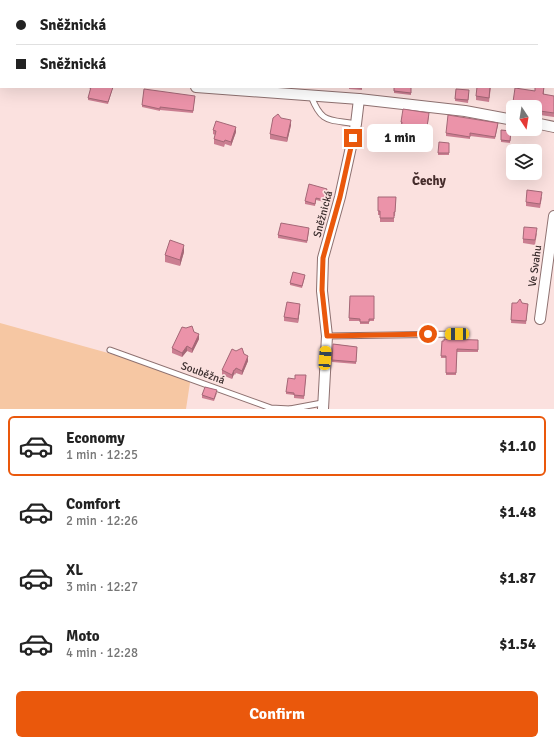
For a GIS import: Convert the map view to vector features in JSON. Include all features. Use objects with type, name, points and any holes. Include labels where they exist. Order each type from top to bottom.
[{"type":"street","points":[[210,88],[359,99],[465,111],[506,119]]},
{"type":"street","name":"Sněžnická","points":[[323,406],[327,336],[322,290],[323,258],[340,197],[356,124],[359,99]]},
{"type":"street","points":[[542,124],[554,127]]},
{"type":"street","name":"Ve Svahu","points":[[540,319],[554,216]]},
{"type":"lane","points":[[310,95],[316,110],[325,119],[356,124]]},
{"type":"lane","points":[[327,336],[457,334]]},
{"type":"lane","name":"Souběžná","points":[[110,350],[271,408],[290,409],[323,406]]},
{"type":"shaded area","points":[[0,323],[191,376],[186,409],[0,409]]},
{"type":"building","points":[[91,88],[113,88],[108,102],[88,98]]},
{"type":"building","points":[[394,88],[411,88],[411,93],[394,91]]},
{"type":"building","points":[[477,88],[490,88],[489,98],[476,96]]},
{"type":"building","points":[[515,88],[535,91],[535,88],[544,88],[543,94],[554,96],[554,113],[542,111],[542,100],[513,100]]},
{"type":"building","points":[[144,89],[195,96],[193,111],[160,107],[160,109],[142,105]]},
{"type":"building","points":[[456,89],[469,90],[468,100],[455,99]]},
{"type":"building","points":[[403,109],[429,113],[427,127],[415,125],[414,132],[401,130]]},
{"type":"building","points":[[278,114],[281,118],[291,120],[287,138],[270,134],[273,118]]},
{"type":"building","points":[[448,115],[498,123],[495,137],[470,133],[470,137],[446,133]]},
{"type":"building","points":[[216,121],[236,127],[231,142],[225,140],[224,142],[214,139],[216,131],[213,130]]},
{"type":"building","points":[[501,130],[506,130],[506,136],[510,136],[510,141],[501,140]]},
{"type":"building","points":[[439,142],[449,143],[449,153],[438,153]]},
{"type":"building","points":[[309,184],[327,189],[324,200],[316,198],[315,204],[305,201]]},
{"type":"building","points":[[527,190],[542,192],[540,204],[526,202]]},
{"type":"building","points":[[378,197],[396,197],[394,218],[380,218],[380,211],[378,211]]},
{"type":"building","points":[[281,223],[309,228],[307,241],[278,235]]},
{"type":"building","points":[[524,227],[537,228],[535,240],[523,239]]},
{"type":"building","points":[[170,240],[184,245],[180,260],[165,255]]},
{"type":"building","points":[[293,272],[305,275],[302,286],[290,283]]},
{"type":"building","points":[[350,296],[374,296],[374,319],[369,319],[369,322],[360,322],[360,319],[349,318]]},
{"type":"building","points":[[520,299],[522,303],[528,304],[526,321],[511,320],[512,303],[517,303]]},
{"type":"building","points":[[287,302],[300,304],[298,319],[284,317]]},
{"type":"building","points":[[192,326],[194,332],[199,334],[192,349],[187,346],[182,353],[172,348],[182,327],[186,328]]},
{"type":"building","points":[[444,339],[478,340],[478,350],[457,349],[456,373],[446,373],[446,356],[441,356],[442,341],[444,341]]},
{"type":"building","points":[[333,344],[357,347],[356,362],[332,360]]},
{"type":"building","points":[[242,348],[244,354],[248,356],[242,371],[236,368],[232,375],[222,370],[232,349],[236,351]]},
{"type":"building","points":[[295,375],[306,375],[304,396],[286,392],[288,378],[295,379]]},
{"type":"building","points":[[205,387],[217,390],[214,399],[202,395]]},
{"type":"district","name":"Čechy","points":[[429,181]]},
{"type":"route","points":[[353,138],[340,197],[323,258],[322,290],[327,336],[428,334]]}]
